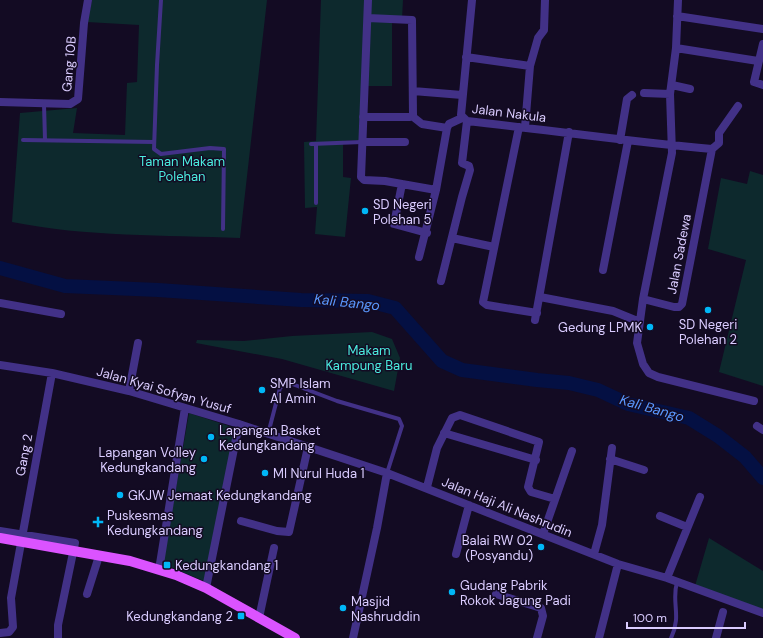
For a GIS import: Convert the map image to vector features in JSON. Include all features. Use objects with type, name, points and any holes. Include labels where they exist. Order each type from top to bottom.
[{"type":"main road","points":[[0,538],[130,561],[159,570],[206,588],[295,638]]},
{"type":"street","name":"Gang 10B","points":[[0,102],[70,104],[78,99],[84,23],[88,0]]},
{"type":"street","points":[[368,0],[362,142],[362,179],[436,190]]},
{"type":"street","name":"Jalan Nakula","points":[[472,0],[462,94],[461,115],[465,120],[569,132],[624,141],[671,145]]},
{"type":"street","points":[[545,0],[544,32],[538,38],[530,66],[522,127],[494,247],[483,302],[487,305],[536,316],[569,132]]},
{"type":"street","name":"Jalan Sadewa","points":[[678,0],[676,48],[670,94],[672,153],[666,191],[643,299],[674,307],[679,307],[682,304],[712,149]]},
{"type":"street","points":[[677,16],[763,29]]},
{"type":"street","points":[[368,18],[412,20],[412,116]]},
{"type":"street","points":[[763,44],[754,82],[763,85]]},
{"type":"street","points":[[676,48],[758,61]]},
{"type":"street","points":[[466,58],[530,66]]},
{"type":"street","points":[[672,85],[690,89]]},
{"type":"street","points":[[413,91],[462,94]]},
{"type":"street","points":[[644,93],[670,94]]},
{"type":"street","points":[[603,270],[624,141],[626,101],[628,97],[632,95]]},
{"type":"street","points":[[671,145],[712,149],[719,143],[719,133],[738,106]]},
{"type":"street","points":[[363,117],[412,116],[422,124],[447,128]]},
{"type":"street","points":[[419,257],[427,233],[447,128],[449,124],[465,120],[462,160],[464,165],[470,167],[470,170],[441,281]]},
{"type":"street","points":[[362,142],[406,142]]},
{"type":"street","points":[[402,184],[394,224],[427,233]]},
{"type":"street","points":[[452,238],[494,247]]},
{"type":"street","points":[[540,297],[613,311],[640,322]]},
{"type":"street","points":[[643,299],[637,343],[638,352],[643,364],[650,373],[658,378],[754,400]]},
{"type":"street","points":[[1,305],[61,314]]},
{"type":"street","points":[[129,391],[138,343]]},
{"type":"street","name":"Jalan Kyai Sofyan Yusuf","points":[[0,365],[52,373],[129,391],[239,424],[387,473]]},
{"type":"street","name":"Gang 2","points":[[0,633],[9,632],[13,628],[10,600],[52,373]]},
{"type":"street","points":[[159,570],[185,408]]},
{"type":"street","points":[[427,488],[437,448],[452,418],[460,415],[537,441],[540,444],[529,489],[531,492],[554,499]]},
{"type":"street","points":[[206,588],[239,424]]},
{"type":"street","points":[[444,433],[536,460]]},
{"type":"street","points":[[241,521],[277,531],[288,532],[308,447]]},
{"type":"street","points":[[594,554],[602,526],[612,448]]},
{"type":"street","points":[[542,534],[572,451]]},
{"type":"street","points":[[610,459],[644,470]]},
{"type":"street","points":[[353,638],[377,528],[387,473]]},
{"type":"street","name":"Jalan Haji Ali Nashrudin","points":[[387,473],[618,564],[667,578],[763,613]]},
{"type":"street","points":[[667,578],[700,497]]},
{"type":"street","points":[[456,554],[469,505]]},
{"type":"street","points":[[660,516],[687,527]]},
{"type":"street","points":[[0,531],[75,543],[58,625],[58,638]]},
{"type":"street","points":[[259,618],[274,548]]},
{"type":"street","points":[[87,594],[99,556]]},
{"type":"street","points":[[599,638],[618,564]]},
{"type":"street","points":[[496,594],[541,608],[543,616],[536,638]]},
{"type":"street","points":[[716,638],[723,612]]},
{"type":"lane","points":[[161,0],[154,149],[161,154],[210,148],[224,148],[223,229]]},
{"type":"lane","points":[[44,104],[46,140]]},
{"type":"lane","points":[[23,140],[154,142]]},
{"type":"lane","points":[[311,144],[362,142]]},
{"type":"lane","points":[[316,144],[316,203]]},
{"type":"lane","points":[[268,434],[280,388],[287,382],[337,401],[399,419],[402,426],[387,473]]},
{"type":"lane","points":[[671,638],[676,627],[677,614],[675,592],[677,582]]},
{"type":"green space","name":"Taman Makam Polehan","points":[[92,0],[267,0],[240,238],[97,233],[40,227],[12,222],[20,113],[77,108],[73,133],[125,135],[127,83],[137,82],[139,25],[87,22]]},
{"type":"green space","points":[[321,0],[403,0],[402,19],[392,20],[392,86],[362,86],[359,140],[343,141],[343,177],[351,178],[345,237],[315,234],[317,207],[305,208],[304,142],[316,141]]},
{"type":"green space","points":[[750,171],[763,175],[763,386],[719,372],[746,260],[708,249],[721,178],[747,184]]},
{"type":"green space","name":"Makam Kampung Baru","points":[[372,332],[392,339],[400,358],[394,391],[282,359],[196,343],[197,340],[244,341],[292,336]]},
{"type":"green space","points":[[189,413],[235,428],[204,581],[163,564]]},
{"type":"green space","points":[[709,538],[763,571],[763,611],[695,586]]},
{"type":"waterway","name":"Kali Bango","points":[[0,268],[65,286],[158,290],[301,300],[368,301],[395,308],[442,361],[462,370],[569,383],[598,390],[628,404],[689,418],[718,436],[745,457],[763,478]]},
{"type":"place","name":"SD Negeri Polehan 5","points":[[365,211]]},
{"type":"place","name":"SD Negeri Polehan 2","points":[[708,310]]},
{"type":"place","name":"Gedung LPMK","points":[[650,327]]},
{"type":"place","name":"SMP Islam Al Amin","points":[[262,390]]},
{"type":"place","name":"Lapangan Basket Kedungkandang","points":[[211,437]]},
{"type":"place","name":"Lapangan Volley Kedungkandang","points":[[204,459]]},
{"type":"place","name":"MI Nurul Huda 1","points":[[265,473]]},
{"type":"place","name":"GKJW Jemaat Kedungkandang","points":[[120,495]]},
{"type":"place","name":"Puskesmas Kedungkandang","points":[[98,522]]},
{"type":"place","name":"Balai RW 02 (Posyandu)","points":[[541,547]]},
{"type":"place","name":"Kedungkandang 1","points":[[167,565]]},
{"type":"place","name":"Gudang Pabrik Rokok Jagung Padi","points":[[452,592]]},
{"type":"place","name":"Masjid Nashruddin","points":[[343,608]]},
{"type":"place","name":"Kedungkandang 2","points":[[241,616]]}]
